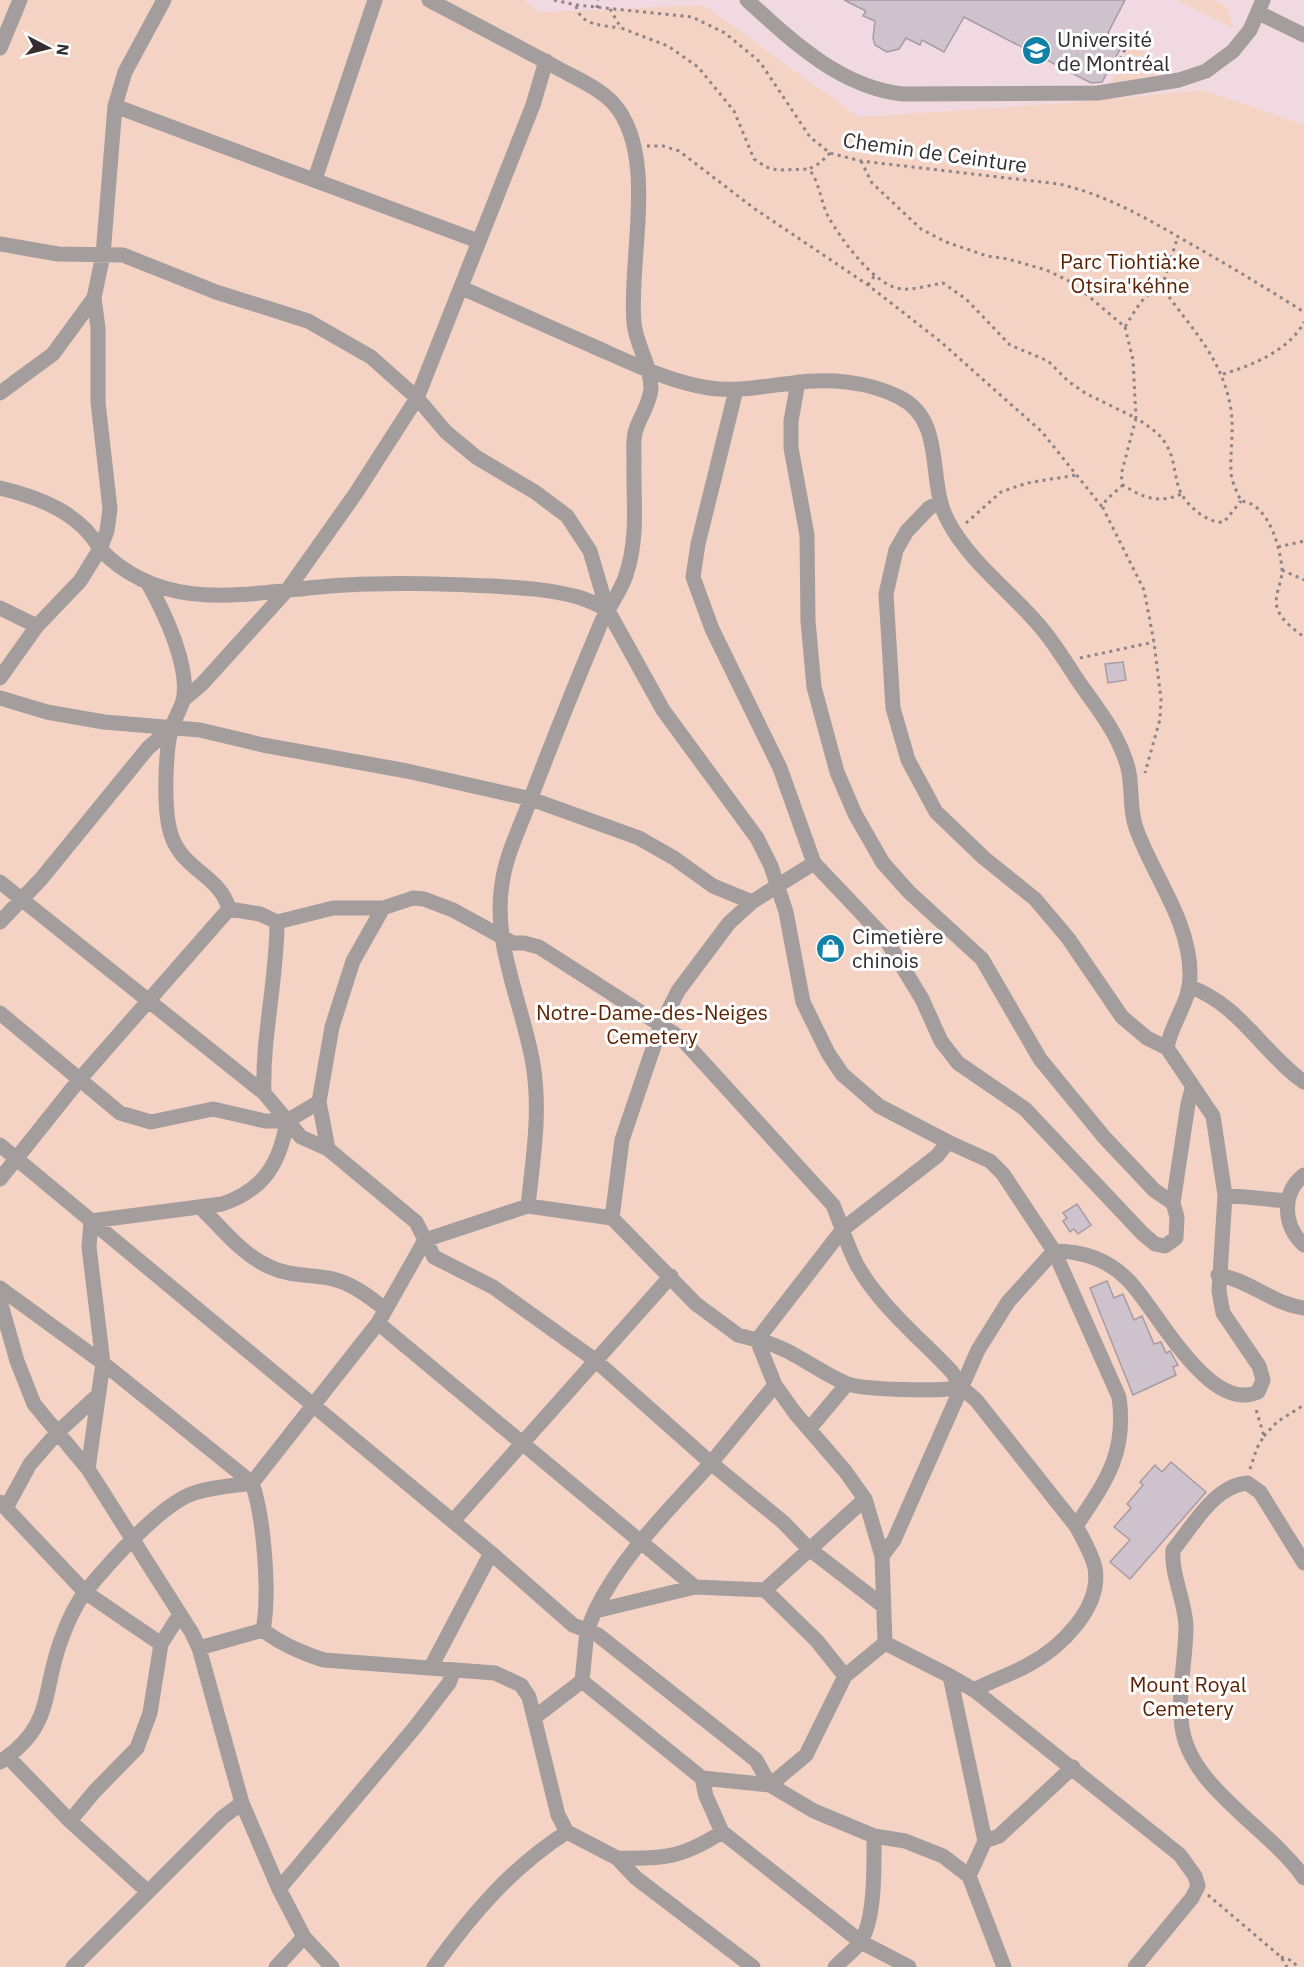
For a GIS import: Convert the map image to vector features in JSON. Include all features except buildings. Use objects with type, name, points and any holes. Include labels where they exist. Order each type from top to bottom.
[{"type":"lane","points":[[0,48],[20,0]]},
{"type":"lane","points":[[0,678],[37,626],[80,580],[100,549],[107,531],[110,509],[98,402],[98,328],[94,298],[103,255],[115,106],[125,72],[164,0]]},
{"type":"lane","points":[[315,179],[375,0]]},
{"type":"lane","points":[[429,0],[546,62],[612,102],[630,134],[633,146],[637,201],[634,327],[649,370],[649,401],[635,433],[636,526],[633,552],[625,579],[607,609],[560,718],[531,799],[508,854],[501,884],[499,910],[503,939],[525,1023],[537,1097],[537,1134],[528,1206]]},
{"type":"lane","points":[[747,0],[816,60],[885,92],[903,94],[1098,93],[1179,80],[1206,71],[1233,51],[1261,6],[1304,35]]},
{"type":"lane","points":[[183,700],[202,684],[288,589],[356,494],[417,398],[533,105],[546,62]]},
{"type":"lane","points":[[115,106],[478,241]]},
{"type":"lane","points":[[0,244],[58,254],[123,255],[216,291],[308,321],[371,357],[417,398],[446,432],[476,457],[535,492],[567,516],[590,551],[607,609],[663,710],[757,838],[778,886],[786,912],[803,1002],[813,1028],[842,1074],[879,1106],[990,1161],[1003,1174],[1054,1251],[1119,1397],[1122,1417],[1121,1437],[1114,1465],[1076,1526]]},
{"type":"lane","points":[[462,288],[649,370],[689,384],[735,390],[798,382],[846,382],[870,386],[909,403],[926,423],[930,436],[939,503],[955,532],[981,565],[1043,630],[1115,735],[1129,772],[1136,828],[1182,931],[1188,954],[1190,987],[1182,1012],[1168,1038],[1167,1048]]},
{"type":"lane","points":[[0,393],[53,354],[94,298]]},
{"type":"lane","points":[[798,382],[791,421],[791,447],[807,535],[808,621],[814,687],[837,772],[850,803],[883,863],[909,892],[982,959],[1040,1059],[1111,1144],[1154,1190],[1173,1203]]},
{"type":"lane","points":[[735,390],[698,544],[693,577],[712,629],[780,768],[814,863],[885,938],[922,999],[941,1041],[958,1063],[1025,1109],[1123,1214],[1155,1244],[1165,1246],[1176,1238],[1173,1203],[1192,1089]]},
{"type":"lane","points":[[0,488],[34,497],[68,514],[91,532],[100,549],[114,563],[148,585],[186,594],[219,597],[288,589],[421,584],[526,588],[579,597],[607,609]]},
{"type":"lane","points":[[939,503],[929,508],[907,531],[896,550],[886,594],[892,708],[908,760],[922,789],[948,824],[1035,899],[1068,938],[1122,1017],[1147,1038],[1167,1048],[1182,1068],[1192,1089],[1213,1116],[1225,1195],[1218,1275],[1223,1313],[1259,1366],[1262,1386],[1253,1394],[1237,1393],[1218,1386],[1197,1370],[1128,1280],[1106,1264],[1086,1254],[1054,1251]]},
{"type":"lane","points":[[148,585],[168,618],[182,674],[183,700],[171,728],[165,802],[174,846],[188,863],[219,887],[226,897],[229,909]]},
{"type":"lane","points":[[0,608],[37,626]]},
{"type":"lane","points":[[0,698],[47,712],[92,720],[200,730],[263,745],[407,771],[531,799],[639,838],[674,858],[713,886],[752,902]]},
{"type":"lane","points":[[0,922],[41,879],[148,748],[171,728]]},
{"type":"lane","points":[[612,1218],[622,1140],[661,1025],[678,991],[729,923],[752,902],[814,863]]},
{"type":"lane","points":[[0,882],[264,1094],[301,1137],[328,1149],[416,1222],[434,1257],[493,1287],[595,1360],[711,1463],[783,1522],[808,1548],[882,1605]]},
{"type":"lane","points":[[229,909],[260,914],[277,922],[333,908],[383,908],[413,898],[424,899],[453,910],[490,929],[503,939],[539,947],[681,1038],[743,1103],[833,1205],[856,1263],[870,1284],[952,1372],[961,1387],[976,1400],[1076,1526],[1095,1568],[1095,1585],[1090,1603],[1062,1641],[1029,1665],[974,1690]]},
{"type":"lane","points":[[328,1149],[319,1102],[332,1027],[353,962],[383,908]]},
{"type":"lane","points":[[0,1179],[79,1080],[229,909]]},
{"type":"lane","points":[[264,1094],[266,1039],[277,955],[277,922]]},
{"type":"lane","points":[[1190,987],[1206,992],[1256,1034],[1294,1075],[1304,1082]]},
{"type":"lane","points":[[0,1013],[120,1113],[134,1119],[151,1122],[213,1109],[266,1121],[287,1121],[319,1102]]},
{"type":"lane","points":[[91,1221],[200,1207],[240,1198],[258,1187],[276,1159],[284,1140],[287,1121]]},
{"type":"lane","points":[[757,1340],[843,1229],[937,1156],[948,1142]]},
{"type":"lane","points":[[0,1145],[453,1521],[573,1625],[598,1635],[756,1760],[770,1785]]},
{"type":"lane","points":[[1304,1174],[1292,1188],[1287,1201],[1290,1228],[1304,1245]]},
{"type":"lane","points":[[1225,1195],[1287,1201]]},
{"type":"lane","points":[[147,1891],[4,1760],[21,1748],[34,1732],[43,1714],[61,1641],[72,1613],[85,1592],[158,1516],[190,1494],[252,1483],[314,1406],[381,1316],[424,1240],[528,1206],[612,1218],[696,1304],[738,1335],[776,1344],[848,1384],[945,1391],[961,1387]]},
{"type":"lane","points":[[200,1207],[248,1253],[268,1267],[294,1275],[332,1279],[351,1285],[381,1316],[524,1444],[695,1587]]},
{"type":"lane","points":[[88,1469],[103,1362],[89,1247],[91,1221]]},
{"type":"lane","points":[[882,1556],[894,1540],[978,1350],[1008,1302],[1054,1251]]},
{"type":"lane","points":[[1218,1275],[1233,1277],[1286,1306],[1304,1308]]},
{"type":"lane","points":[[453,1521],[524,1444],[595,1360],[671,1276]]},
{"type":"lane","points":[[0,1288],[103,1362],[252,1483],[259,1502],[262,1539],[266,1617],[263,1630]]},
{"type":"lane","points":[[0,1300],[17,1361],[34,1404],[88,1469],[199,1648],[242,1803],[279,1889],[304,1937],[332,1967]]},
{"type":"lane","points":[[757,1340],[775,1385],[795,1413],[846,1471],[865,1499],[882,1556],[885,1643]]},
{"type":"lane","points":[[810,1428],[848,1384]]},
{"type":"lane","points":[[535,1717],[582,1681],[587,1631],[595,1611],[602,1596],[641,1541],[711,1463],[775,1385]]},
{"type":"lane","points":[[99,1394],[58,1432],[30,1464],[3,1505],[85,1592],[161,1644]]},
{"type":"lane","points":[[1304,1563],[1260,1492],[1247,1483],[1234,1484],[1221,1492],[1173,1550],[1172,1562],[1185,1607],[1185,1659],[1180,1709],[1182,1730],[1190,1753],[1203,1773],[1283,1852],[1304,1878]]},
{"type":"lane","points":[[765,1590],[808,1548],[865,1499]]},
{"type":"lane","points":[[431,1668],[490,1553]]},
{"type":"lane","points":[[595,1611],[695,1587],[765,1590],[817,1641],[845,1676]]},
{"type":"lane","points":[[70,1821],[94,1792],[137,1748],[150,1713],[161,1644],[180,1614]]},
{"type":"lane","points":[[199,1648],[263,1630]]},
{"type":"lane","points":[[263,1630],[276,1641],[324,1660],[495,1673],[521,1685],[529,1697],[558,1815],[567,1832],[617,1858],[636,1878],[753,1967]]},
{"type":"lane","points":[[770,1785],[806,1755],[845,1676],[885,1643]]},
{"type":"lane","points":[[885,1643],[974,1690],[1180,1855],[1195,1876],[1198,1886],[1192,1898],[1136,1967]]},
{"type":"lane","points":[[279,1889],[416,1726],[449,1683],[454,1670]]},
{"type":"lane","points":[[950,1676],[985,1841],[969,1876]]},
{"type":"lane","points":[[582,1681],[702,1778],[770,1785],[814,1811],[874,1836],[905,1841],[944,1856],[969,1876],[1004,1967]]},
{"type":"lane","points":[[985,1841],[999,1836],[1073,1767]]},
{"type":"lane","points":[[702,1778],[706,1796],[722,1832],[861,1942],[909,1967]]},
{"type":"lane","points":[[73,1967],[223,1817],[242,1803]]},
{"type":"lane","points":[[434,1967],[485,1900],[536,1853],[567,1832]]},
{"type":"lane","points":[[617,1858],[663,1859],[703,1845],[722,1832]]},
{"type":"lane","points":[[835,1967],[861,1942],[870,1908],[874,1836]]},
{"type":"lane","points":[[276,1967],[304,1937]]},
{"type":"path","name":"Chemin de Ceinture","points":[[554,0],[576,6],[692,17],[725,33],[760,62],[810,137],[830,153],[861,161],[1059,184],[1091,191],[1119,203],[1178,236],[1304,312]]},
{"type":"path","points":[[597,8],[598,0]]},
{"type":"path","points":[[576,6],[578,15],[587,22],[621,28],[668,46],[698,67],[734,111],[754,159],[766,167],[777,170],[809,169],[820,164],[830,153]]},
{"type":"path","points":[[610,9],[621,28]]},
{"type":"path","points":[[1120,59],[1131,38]]},
{"type":"path","points":[[633,146],[663,146],[679,151],[755,208],[868,285],[941,342],[1042,432],[1103,508],[1144,590],[1154,642],[1161,699],[1161,719],[1151,760],[1142,782],[1130,789]]},
{"type":"path","points":[[861,161],[872,183],[921,229],[946,242],[987,256],[1008,259],[1046,270],[1073,283],[1110,317],[1125,327],[1133,360],[1136,418],[1121,475],[1123,485],[1139,495],[1156,501],[1181,494]]},
{"type":"path","points":[[809,169],[816,178],[828,216],[861,262],[875,275],[901,289],[943,283],[966,299],[1010,345],[1048,361],[1068,381],[1085,393],[1136,418],[1160,435],[1169,448],[1181,494],[1205,517],[1216,523],[1224,522],[1241,501]]},
{"type":"path","points":[[1162,287],[1178,236]]},
{"type":"path","points":[[868,285],[875,275]]},
{"type":"path","points":[[1125,327],[1153,290],[1162,287]]},
{"type":"path","points":[[1162,287],[1210,349],[1223,374],[1231,411],[1231,473],[1241,501]]},
{"type":"path","points":[[1223,374],[1244,368],[1271,354],[1300,331],[1304,322]]},
{"type":"path","points":[[955,532],[1001,492],[1027,483],[1077,475]]},
{"type":"path","points":[[1103,508],[1106,500],[1123,485]]},
{"type":"path","points":[[1241,501],[1255,506],[1268,522],[1278,547],[1282,570],[1276,601],[1278,610],[1304,637]]},
{"type":"path","points":[[1278,547],[1304,541]]},
{"type":"path","points":[[1282,570],[1304,580]]},
{"type":"path","points":[[1065,662],[1154,642]]},
{"type":"path","points":[[1253,1394],[1264,1436]]},
{"type":"path","points":[[1247,1483],[1257,1448],[1264,1436],[1277,1422],[1304,1405]]},
{"type":"path","points":[[1198,1886],[1281,1957],[1287,1967]]},
{"type":"path","points":[[1281,1957],[1293,1961],[1297,1967]]},
{"type":"shaded area","name":"Université de Montréal","points":[[524,0],[1304,0],[1304,124],[1203,90],[1064,103],[859,117],[704,5],[539,12]]},
{"type":"green space","name":"Notre-Dame-des-Neiges Cemetery","points":[[0,0],[524,0],[539,12],[704,5],[859,117],[1064,103],[1203,90],[1304,124],[1304,1967],[0,1967]]},
{"type":"green space","points":[[1177,0],[1214,0],[1227,7],[1233,28]]},
{"type":"green space","points":[[1131,44],[1159,61],[1159,72],[1154,76],[1110,83]]},
{"type":"place","name":"Université de Montréal","points":[[1036,51]]},
{"type":"place","name":"Cimetière chinois","points":[[831,948]]},
{"type":"park label","name":"Parc Tiohtià:ke Otsira'kéhne","points":[[1130,273]]},
{"type":"park label","name":"Mount Royal Cemetery","points":[[1188,1696]]}]
